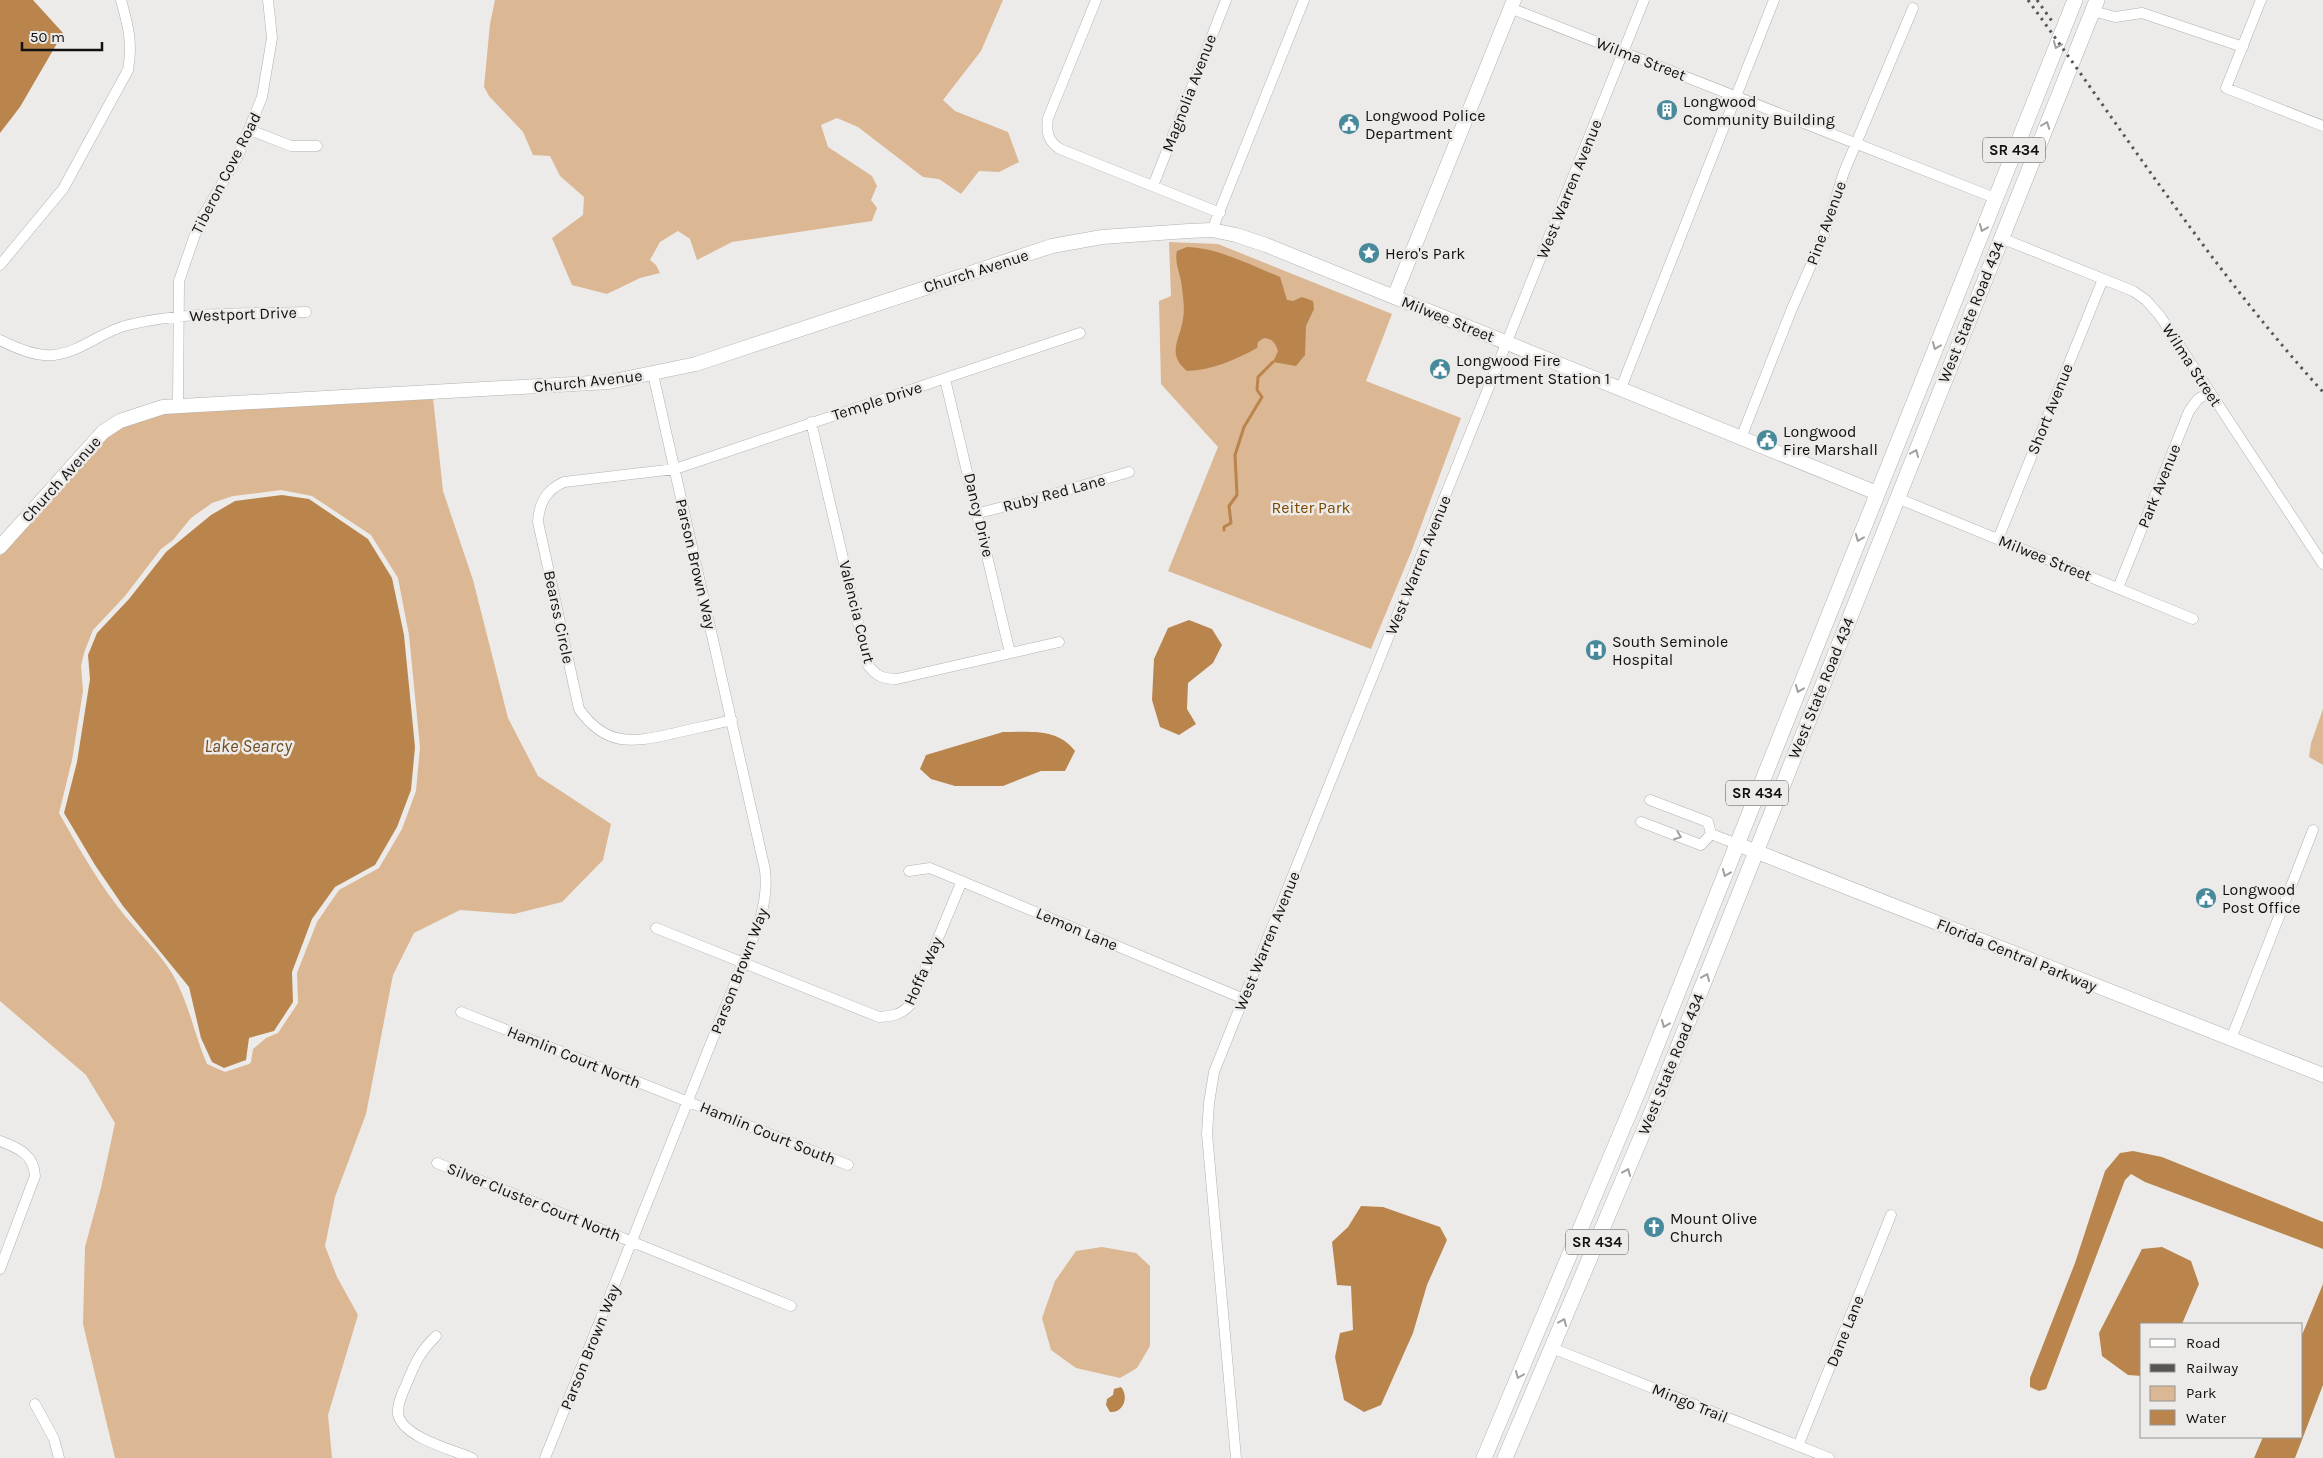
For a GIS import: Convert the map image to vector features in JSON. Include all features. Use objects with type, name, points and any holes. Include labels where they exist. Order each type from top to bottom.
[{"type":"main road","name":"West State Road 434","points":[[1484,1458],[1638,1092],[2075,0]]},
{"type":"main road","name":"West State Road 434","points":[[1506,1458],[1631,1163],[2095,6]]},
{"type":"main road","points":[[1891,458],[1897,498]]},
{"type":"main road","points":[[1877,493],[1884,508],[1885,529]]},
{"type":"main road","points":[[1544,1314],[1547,1337],[1552,1348]]},
{"type":"main road","points":[[1532,1342],[1537,1358],[1537,1383]]},
{"type":"street","points":[[0,265],[63,189],[128,70],[132,52],[131,36],[121,0]]},
{"type":"street","name":"Tiberon Cove Road","points":[[178,404],[179,281],[199,223],[250,130],[262,98],[272,38],[268,0]]},
{"type":"street","points":[[1096,0],[1048,118],[1048,135],[1052,143],[1060,149],[1220,213]]},
{"type":"street","name":"Magnolia Avenue","points":[[1153,186],[1226,0]]},
{"type":"street","points":[[1212,230],[1304,0]]},
{"type":"street","name":"West Warren Avenue","points":[[1236,1458],[1207,1134],[1214,1072],[1644,0]]},
{"type":"street","points":[[1621,388],[1774,0]]},
{"type":"street","points":[[2261,0],[2226,88],[2323,126]]},
{"type":"street","points":[[1394,297],[1512,4]]},
{"type":"street","name":"Wilma Street","points":[[1512,4],[1624,52],[1995,198]]},
{"type":"street","points":[[2095,6],[2115,17],[2142,13],[2243,47]]},
{"type":"street","name":"Pine Avenue","points":[[1741,438],[1791,311],[1822,242],[1841,181],[1913,8]]},
{"type":"street","points":[[250,130],[291,146],[317,146]]},
{"type":"street","name":"Milwee Street","points":[[1212,230],[1236,235],[1266,245],[1877,493]]},
{"type":"street","name":"Church Avenue","points":[[0,547],[103,432],[120,421],[139,413],[178,404],[562,386],[609,382],[696,364],[1052,246],[1102,237],[1212,230]]},
{"type":"street","name":"Wilma Street","points":[[2001,238],[2133,291],[2146,300],[2160,316],[2323,564]]},
{"type":"street","name":"Short Avenue","points":[[1998,539],[2103,279]]},
{"type":"street","name":"Westport Drive","points":[[179,316],[306,312]]},
{"type":"street","points":[[0,340],[35,354],[54,355],[74,350],[105,333],[126,325],[179,316]]},
{"type":"street","name":"Temple Drive","points":[[675,469],[1080,333]]},
{"type":"street","name":"Parson Brown Way","points":[[545,1458],[763,913],[767,885],[732,720],[653,374]]},
{"type":"street","name":"Dancy Drive","points":[[945,379],[979,513],[1010,653]]},
{"type":"street","name":"Park Avenue","points":[[2118,588],[2189,410],[2198,399],[2210,392]]},
{"type":"street","name":"Valencia Court","points":[[811,422],[868,665],[875,675],[886,679],[897,679],[1060,642]]},
{"type":"street","name":"Bearss Circle","points":[[675,469],[564,482],[545,496],[539,508],[538,522],[579,709],[598,731],[612,738],[626,740],[640,741],[732,720]]},
{"type":"street","name":"Ruby Red Lane","points":[[979,513],[1129,472]]},
{"type":"street","name":"Milwee Street","points":[[1897,498],[2193,619]]},
{"type":"street","name":"Florida Central Parkway","points":[[1650,800],[1708,822],[1711,834],[2323,1075]]},
{"type":"street","points":[[1641,822],[1701,845],[1711,834]]},
{"type":"street","points":[[2231,1039],[2313,830]]},
{"type":"street","name":"Lemon Lane","points":[[909,871],[930,868],[1244,999]]},
{"type":"street","name":"Hoffa Way","points":[[743,963],[879,1017],[903,1013],[910,1005],[962,881]]},
{"type":"street","points":[[656,928],[743,963]]},
{"type":"street","name":"Hamlin Court North","points":[[461,1012],[688,1102]]},
{"type":"street","name":"Hamlin Court South","points":[[688,1102],[848,1165]]},
{"type":"street","points":[[0,1141],[21,1149],[30,1157],[35,1165],[35,1176],[0,1269]]},
{"type":"street","name":"Silver Cluster Court North","points":[[437,1163],[791,1306]]},
{"type":"street","name":"Dane Lane","points":[[1798,1446],[1891,1215]]},
{"type":"street","points":[[436,1336],[420,1352],[399,1400],[398,1414],[402,1423],[412,1434],[472,1458]]},
{"type":"street","name":"Mingo Trail","points":[[1552,1348],[1829,1458]]},
{"type":"street","points":[[35,1404],[54,1439],[59,1458]]},
{"type":"green space","points":[[495,0],[1003,0],[981,51],[943,100],[955,111],[1008,132],[1019,162],[999,172],[979,171],[961,194],[939,179],[923,177],[858,127],[837,118],[821,125],[828,147],[872,176],[877,186],[871,200],[877,208],[872,221],[732,242],[697,260],[690,239],[678,231],[660,242],[650,260],[656,265],[660,273],[640,278],[607,294],[572,285],[552,238],[583,215],[584,197],[560,176],[550,156],[533,155],[523,132],[489,96],[484,87],[490,24]]},
{"type":"green space","name":"Reiter Park","points":[[1169,242],[1218,244],[1392,314],[1366,381],[1461,418],[1412,550],[1371,649],[1168,571],[1218,447],[1161,384],[1159,301],[1171,296]]},
{"type":"green space","points":[[433,398],[443,491],[473,580],[508,718],[538,776],[611,824],[603,860],[562,902],[514,914],[460,910],[414,933],[393,975],[366,1114],[335,1197],[325,1246],[337,1277],[358,1315],[328,1415],[332,1458],[115,1458],[83,1324],[85,1247],[101,1188],[115,1123],[86,1075],[0,1001],[0,556],[107,437],[123,426],[165,412]],"holes":[[[281,490],[312,496],[371,535],[398,578],[409,635],[420,747],[416,791],[402,829],[379,868],[339,890],[317,922],[297,973],[298,1003],[278,1033],[266,1038],[253,1049],[249,1064],[225,1072],[207,1064],[183,996],[173,975],[110,896],[59,813],[72,760],[83,691],[81,666],[93,630],[125,596],[161,549],[173,540],[191,518],[212,503],[233,496]]]},
{"type":"green space","points":[[2323,709],[2323,765],[2309,757],[2311,743]]},
{"type":"green space","points":[[1102,1247],[1136,1253],[1150,1266],[1150,1346],[1137,1368],[1120,1378],[1076,1368],[1051,1350],[1042,1318],[1055,1281],[1076,1251]]},
{"type":"water","points":[[0,0],[33,0],[63,33],[20,107],[0,133]]},
{"type":"water","points":[[1187,247],[1211,250],[1246,262],[1280,277],[1287,300],[1293,301],[1302,297],[1313,301],[1314,309],[1306,326],[1305,355],[1296,366],[1273,362],[1278,351],[1270,339],[1264,338],[1258,342],[1257,348],[1214,366],[1187,371],[1181,365],[1177,359],[1176,346],[1184,307],[1176,256],[1177,251]]},
{"type":"water","name":"Lake Searcy","points":[[282,495],[309,499],[368,539],[392,578],[404,635],[415,747],[411,790],[397,827],[375,865],[335,887],[312,919],[292,972],[293,1002],[274,1031],[249,1038],[246,1060],[224,1068],[212,1062],[201,1038],[189,987],[123,906],[95,865],[64,813],[77,762],[90,679],[88,655],[97,633],[129,599],[166,552],[211,515],[235,501]]},
{"type":"water","points":[[1189,620],[1212,629],[1222,645],[1213,663],[1188,683],[1187,709],[1196,724],[1179,735],[1160,727],[1152,700],[1154,659],[1168,628]]},
{"type":"water","points":[[1003,732],[1033,732],[1052,735],[1060,738],[1075,751],[1065,771],[1041,771],[1003,786],[955,786],[931,779],[920,769],[926,755]]},
{"type":"water","points":[[2133,1151],[2162,1157],[2323,1222],[2323,1249],[2145,1182],[2131,1174],[2125,1180],[2046,1389],[2039,1391],[2030,1387],[2030,1378],[2075,1263],[2105,1171],[2120,1153]]},
{"type":"water","points":[[1361,1206],[1383,1207],[1440,1227],[1447,1240],[1427,1285],[1413,1333],[1381,1405],[1364,1412],[1344,1400],[1335,1357],[1340,1333],[1353,1330],[1351,1286],[1337,1285],[1332,1242],[1348,1227]]},
{"type":"water","points":[[2162,1247],[2191,1261],[2199,1284],[2182,1323],[2140,1323],[2140,1376],[2128,1375],[2102,1356],[2099,1333],[2142,1249]]},
{"type":"water","points":[[2323,1284],[2323,1385],[2303,1437],[2303,1333]]},
{"type":"water","points":[[1121,1387],[1125,1395],[1124,1403],[1119,1410],[1110,1412],[1106,1405],[1107,1399],[1113,1395],[1114,1389]]},
{"type":"water","points":[[2263,1438],[2303,1438],[2295,1458],[2254,1458]]},
{"type":"waterway","points":[[1224,530],[1224,527],[1231,523],[1229,506],[1237,495],[1235,455],[1244,427],[1262,397],[1257,390],[1258,377],[1273,362]]},
{"type":"railway","points":[[2028,0],[2207,250],[2283,346],[2323,392]]},
{"type":"railway","points":[[2037,0],[2054,24]]},
{"type":"place","name":"Longwood Community Building","points":[[1667,110]]},
{"type":"place","name":"Longwood Police Department","points":[[1349,124]]},
{"type":"place","name":"Hero's Park","points":[[1369,253]]},
{"type":"place","name":"Longwood Fire Department Station 1","points":[[1440,369]]},
{"type":"place","name":"Longwood Fire Marshall","points":[[1767,440]]},
{"type":"place","name":"South Seminole Hospital","points":[[1596,650]]},
{"type":"place","name":"Longwood Post Office","points":[[2206,898]]},
{"type":"place","name":"Mount Olive Church","points":[[1654,1227]]}]
